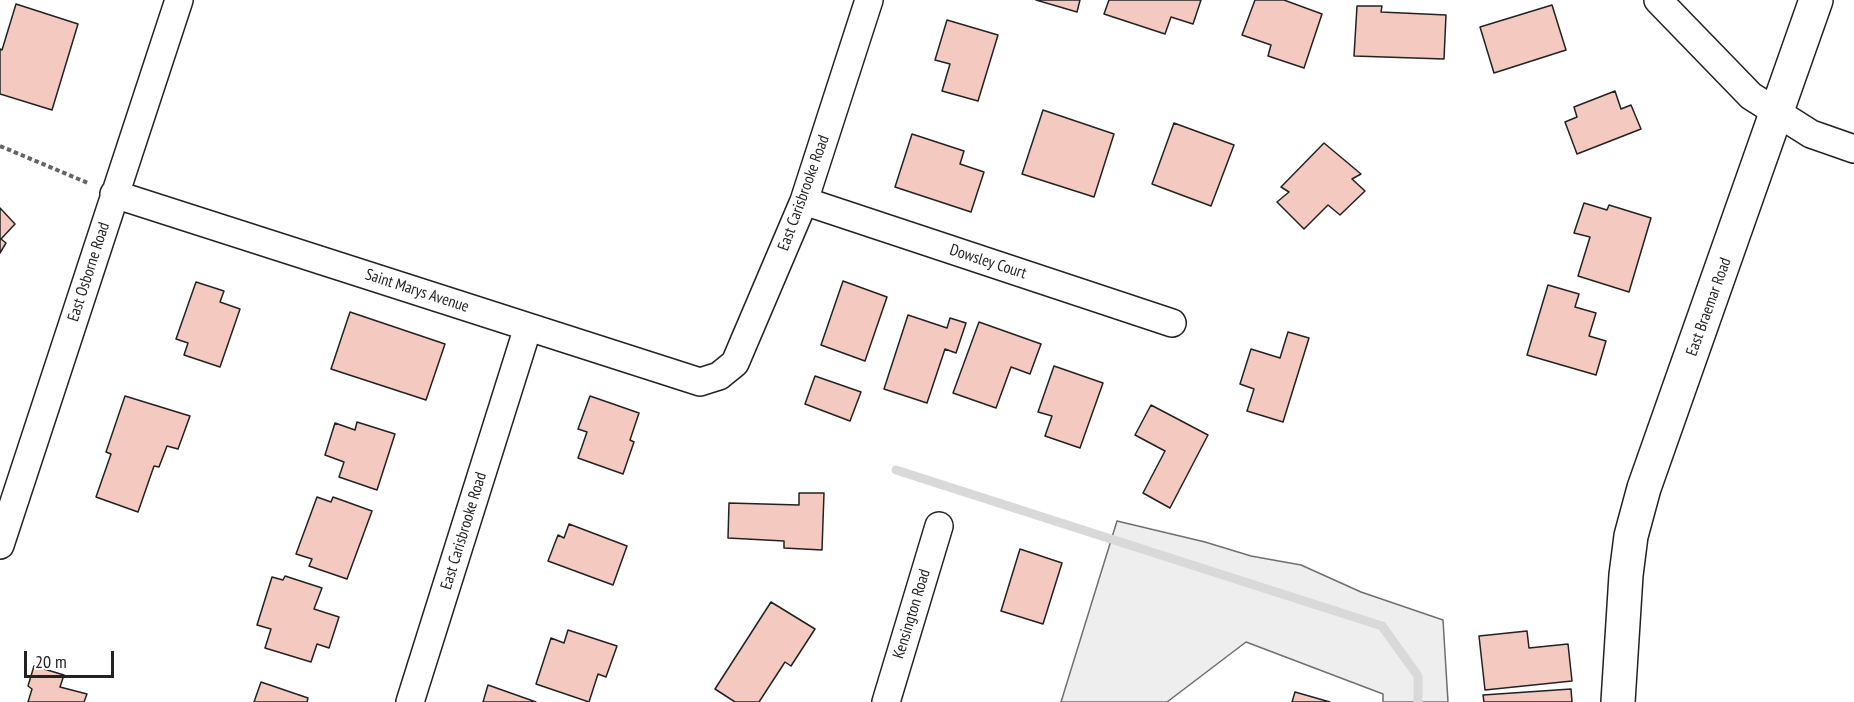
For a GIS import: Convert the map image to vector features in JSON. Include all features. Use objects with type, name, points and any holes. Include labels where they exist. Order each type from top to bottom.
[{"type":"street","name":"East Osborne Road","points":[[0,545],[179,0]]},
{"type":"street","name":"East Carisbrooke Road","points":[[719,376],[735,363],[804,201],[869,0]]},
{"type":"street","points":[[1658,0],[1748,93],[1811,134],[1854,149]]},
{"type":"street","name":"East Braemar Road","points":[[1618,702],[1626,575],[1631,536],[1644,488],[1816,0]]},
{"type":"street","name":"Saint Marys Avenue","points":[[114,194],[699,382],[719,376]]},
{"type":"street","name":"Dowsley Court","points":[[804,201],[1172,323]]},
{"type":"street","name":"East Carisbrooke Road","points":[[410,702],[528,327]]},
{"type":"street","name":"Kensington Road","points":[[886,702],[939,526]]},
{"type":"street","name":"East Braemar Road","points":[[1625,619],[1638,702]]},
{"type":"path","points":[[0,146],[114,194]]},
{"type":"shaded area","points":[[1117,521],[1205,542],[1251,556],[1301,565],[1361,592],[1443,620],[1448,702],[1383,702],[1383,694],[1246,642],[1167,702],[1061,702]]},
{"type":"building","points":[[1036,0],[1080,0],[1077,12]]},
{"type":"building","points":[[1109,0],[1201,0],[1193,24],[1171,17],[1165,34],[1104,14]]},
{"type":"building","points":[[1255,0],[1284,0],[1322,14],[1304,68],[1268,56],[1271,45],[1242,35]]},
{"type":"building","points":[[16,4],[78,24],[52,110],[0,94],[0,49],[2,50]]},
{"type":"building","points":[[1552,5],[1566,50],[1494,73],[1480,27]]},
{"type":"building","points":[[1357,6],[1382,6],[1381,12],[1446,15],[1444,59],[1354,56]]},
{"type":"building","points":[[947,20],[998,35],[978,101],[942,91],[950,64],[935,60]]},
{"type":"building","points":[[1615,91],[1621,109],[1631,105],[1641,129],[1577,154],[1565,122],[1577,117],[1574,107]]},
{"type":"building","points":[[1043,110],[1114,134],[1094,197],[1022,174]]},
{"type":"building","points":[[1174,123],[1234,145],[1211,206],[1152,184]]},
{"type":"building","points":[[912,134],[964,151],[960,164],[984,172],[971,212],[895,187]]},
{"type":"building","points":[[1324,143],[1361,174],[1352,179],[1365,191],[1340,215],[1328,205],[1304,229],[1277,202],[1289,192],[1281,187]]},
{"type":"building","points":[[1584,203],[1607,210],[1609,205],[1651,218],[1629,292],[1578,276],[1590,237],[1574,233]]},
{"type":"building","points":[[0,208],[15,224],[1,239],[6,243],[0,253]]},
{"type":"building","points":[[843,281],[887,297],[865,361],[821,345]]},
{"type":"building","points":[[196,282],[224,291],[220,302],[240,309],[220,367],[184,355],[188,343],[176,339]]},
{"type":"building","points":[[1548,285],[1579,294],[1575,307],[1596,313],[1589,336],[1606,341],[1596,375],[1527,355]]},
{"type":"building","points":[[350,312],[445,344],[426,400],[331,369]]},
{"type":"building","points":[[908,315],[947,328],[950,318],[966,323],[956,353],[945,349],[927,403],[884,389]]},
{"type":"building","points":[[979,322],[1041,344],[1030,374],[1011,367],[996,408],[953,393]]},
{"type":"building","points":[[1288,332],[1309,338],[1283,422],[1247,411],[1254,389],[1240,384],[1251,349],[1280,358]]},
{"type":"building","points":[[1054,366],[1103,383],[1080,448],[1045,436],[1052,416],[1038,412]]},
{"type":"building","points":[[815,376],[861,392],[850,421],[805,404]]},
{"type":"building","points":[[125,396],[190,416],[178,449],[167,446],[159,467],[154,466],[138,512],[96,497],[111,454],[106,452]]},
{"type":"building","points":[[590,396],[639,413],[630,440],[634,442],[623,474],[578,458],[587,432],[578,429]]},
{"type":"building","points":[[1151,405],[1208,435],[1170,508],[1143,493],[1165,451],[1135,435]]},
{"type":"building","points":[[357,422],[395,434],[377,490],[339,477],[344,462],[325,455],[335,423],[355,430]]},
{"type":"building","points":[[799,493],[824,493],[822,550],[784,548],[784,541],[728,538],[729,503],[799,505]]},
{"type":"building","points":[[317,497],[331,502],[333,497],[372,511],[347,579],[309,566],[312,559],[296,554]]},
{"type":"building","points":[[569,524],[627,546],[613,585],[548,561],[558,535],[564,538]]},
{"type":"building","points":[[1020,549],[1062,563],[1043,624],[1001,611]]},
{"type":"building","points":[[285,576],[322,588],[314,609],[339,617],[329,648],[317,644],[311,662],[265,648],[271,629],[257,625],[272,577],[283,580]]},
{"type":"building","points":[[771,602],[815,629],[791,666],[785,662],[759,702],[735,702],[715,689]]},
{"type":"building","points":[[568,630],[617,646],[606,677],[598,674],[589,702],[536,684],[551,638],[564,643]]},
{"type":"building","points":[[1527,631],[1529,648],[1568,644],[1572,681],[1485,690],[1479,636]]},
{"type":"building","points":[[34,666],[64,675],[60,687],[87,694],[84,702],[28,702],[32,689],[28,686]]},
{"type":"building","points":[[261,682],[308,698],[307,702],[254,702]]},
{"type":"building","points":[[488,685],[536,702],[483,702]]},
{"type":"building","points":[[1571,689],[1572,702],[1484,702],[1483,695]]},
{"type":"building","points":[[1295,692],[1330,702],[1292,702]]},
{"type":"waterway","points":[[896,470],[1382,626],[1418,676],[1418,702]]}]
